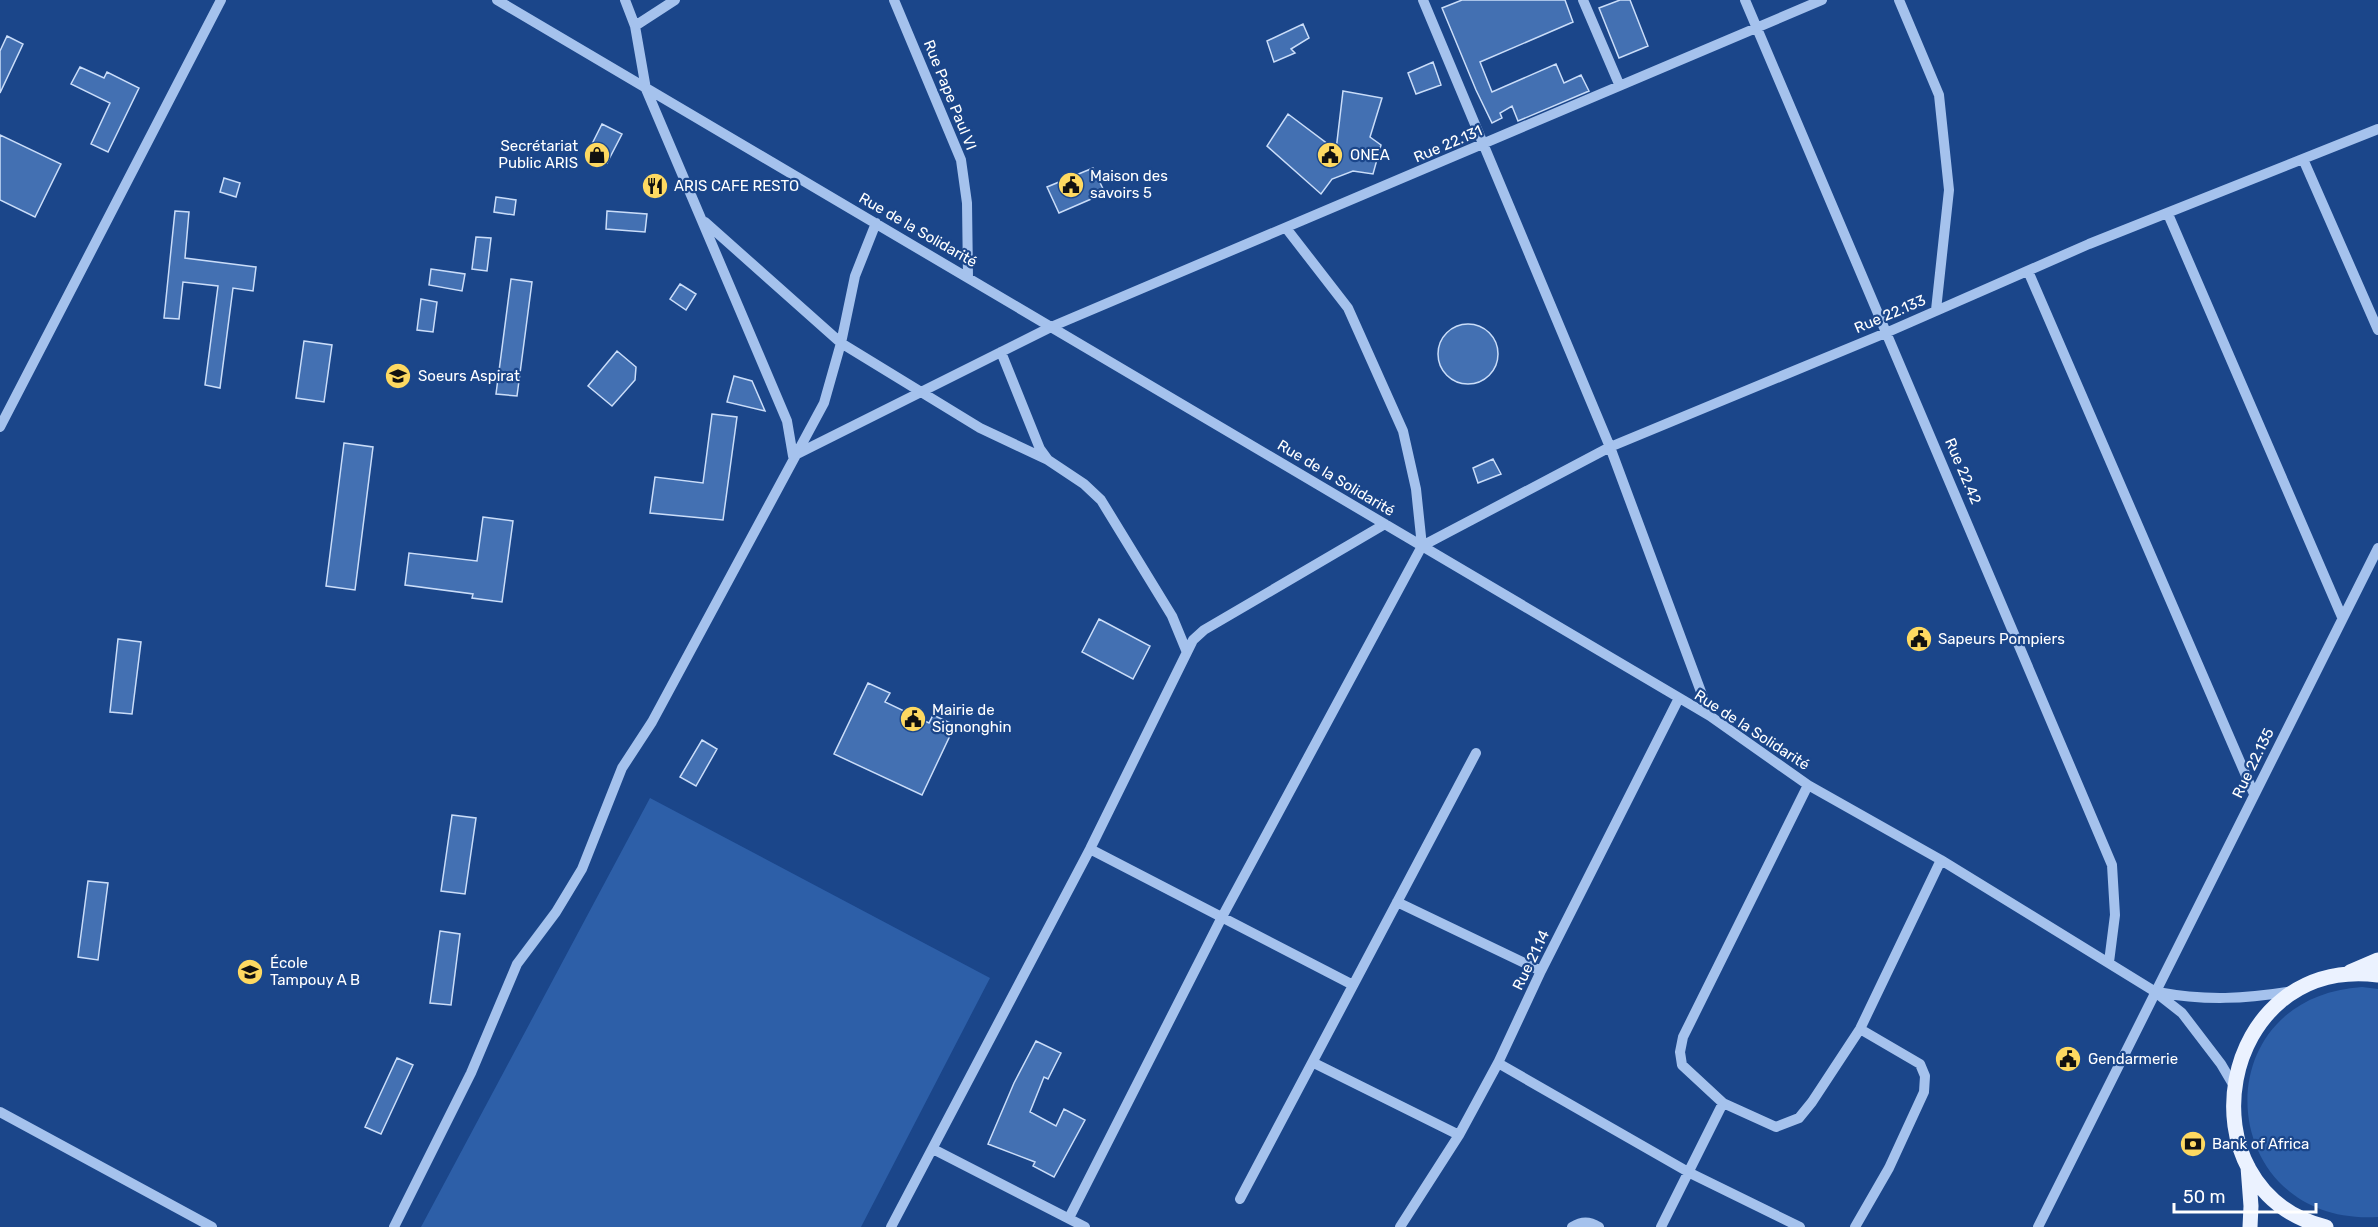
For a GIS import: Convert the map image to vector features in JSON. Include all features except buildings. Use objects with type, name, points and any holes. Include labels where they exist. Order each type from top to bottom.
[{"type":"main road","points":[[2326,1227],[2307,1220],[2279,1203],[2267,1191],[2248,1164],[2241,1149],[2233,1118],[2234,1086],[2245,1047],[2259,1024],[2278,1005],[2300,990],[2378,960]]},
{"type":"main road","points":[[2342,975],[2378,975]]},
{"type":"main road","points":[[2248,1164],[2250,1227]]},
{"type":"street","points":[[0,427],[221,0]]},
{"type":"street","name":"Rue de la Solidarité","points":[[497,0],[1385,524],[1678,700],[1710,716],[1808,785],[1941,860],[2109,962],[2154,991],[2182,1013],[2221,1064],[2234,1086]]},
{"type":"street","points":[[625,0],[635,26],[646,89],[787,421],[793,456]]},
{"type":"street","points":[[635,26],[675,0]]},
{"type":"street","name":"Rue Pape Paul VI","points":[[894,0],[961,160],[967,204],[968,277]]},
{"type":"street","points":[[1424,0],[1610,447],[1710,716]]},
{"type":"street","points":[[1583,0],[1619,84]]},
{"type":"street","name":"Rue 22.42","points":[[1745,0],[1888,332],[2112,865],[2115,915],[2109,962]]},
{"type":"street","name":"Rue 22.131","points":[[793,456],[1051,327],[1484,145],[1619,84],[1822,0]]},
{"type":"street","points":[[1899,0],[1939,95],[1948,190],[1936,310]]},
{"type":"street","name":"Rue 22.133","points":[[1422,546],[1610,447],[1888,332],[2089,244],[2378,129]]},
{"type":"street","points":[[2303,159],[2378,330]]},
{"type":"street","points":[[2168,214],[2342,617]]},
{"type":"street","points":[[702,219],[841,343],[980,428],[1048,460],[1084,484],[1101,501],[1172,616],[1186,650]]},
{"type":"street","points":[[394,1227],[471,1073],[517,964],[528,946],[556,912],[582,869],[622,768],[658,712],[786,475],[793,456],[824,403],[841,343],[855,276],[876,223]]},
{"type":"street","points":[[1069,1218],[1222,917],[1422,546],[1416,489],[1403,431],[1348,308],[1286,228]]},
{"type":"street","points":[[2028,271],[2254,794]]},
{"type":"street","points":[[1001,352],[1027,421],[1048,460]]},
{"type":"street","points":[[891,1227],[1090,849],[1186,650],[1204,630],[1385,524]]},
{"type":"street","name":"Rue 22.135","points":[[2038,1227],[2154,991],[2378,548]]},
{"type":"street","name":"Rue 21.14","points":[[1400,1227],[1459,1135],[1498,1063],[1541,971],[1678,700]]},
{"type":"street","points":[[1240,1199],[1476,753]]},
{"type":"street","points":[[1808,785],[1683,1037],[1680,1052],[1682,1065],[1723,1103],[1776,1126],[1798,1119],[1812,1102],[1860,1029],[1941,860]]},
{"type":"street","points":[[1090,849],[1353,985]]},
{"type":"street","points":[[1397,902],[1541,971]]},
{"type":"street","name":"Rue de la Solidarité","points":[[2154,991],[2187,998],[2241,999],[2300,990]]},
{"type":"street","points":[[1855,1227],[1889,1168],[1924,1092],[1925,1076],[1920,1064],[1860,1029]]},
{"type":"street","points":[[1314,1062],[1459,1135]]},
{"type":"street","points":[[1498,1063],[1690,1173],[1800,1227]]},
{"type":"street","points":[[1661,1227],[1723,1103]]},
{"type":"street","points":[[0,1112],[212,1227]]},
{"type":"street","points":[[933,1149],[1085,1227]]},
{"type":"street","points":[[1572,1227],[1580,1222],[1591,1222],[1599,1227]]},
{"type":"shaded area","points":[[650,798],[990,978],[861,1227],[421,1227]]},
{"type":"shaded area","points":[[2362,987],[2378,989],[2378,1217],[2324,1210],[2284,1187],[2259,1152],[2248,1110],[2252,1067],[2273,1029],[2309,1000]]},
{"type":"place","name":"Secrétariat Public ARIS","points":[[597,155]]},
{"type":"place","name":"ONEA","points":[[1330,155]]},
{"type":"place","name":"Maison des savoirs 5","points":[[1071,185]]},
{"type":"place","name":"ARIS CAFE RESTO","points":[[655,186]]},
{"type":"place","name":"Soeurs Aspirat","points":[[398,376]]},
{"type":"place","name":"Sapeurs Pompiers","points":[[1919,639]]},
{"type":"place","name":"Mairie de Signonghin","points":[[913,719]]},
{"type":"place","name":"École Tampouy A B","points":[[250,972]]},
{"type":"place","name":"Gendarmerie","points":[[2068,1059]]},
{"type":"place","name":"Bank of Africa","points":[[2193,1144]]}]
